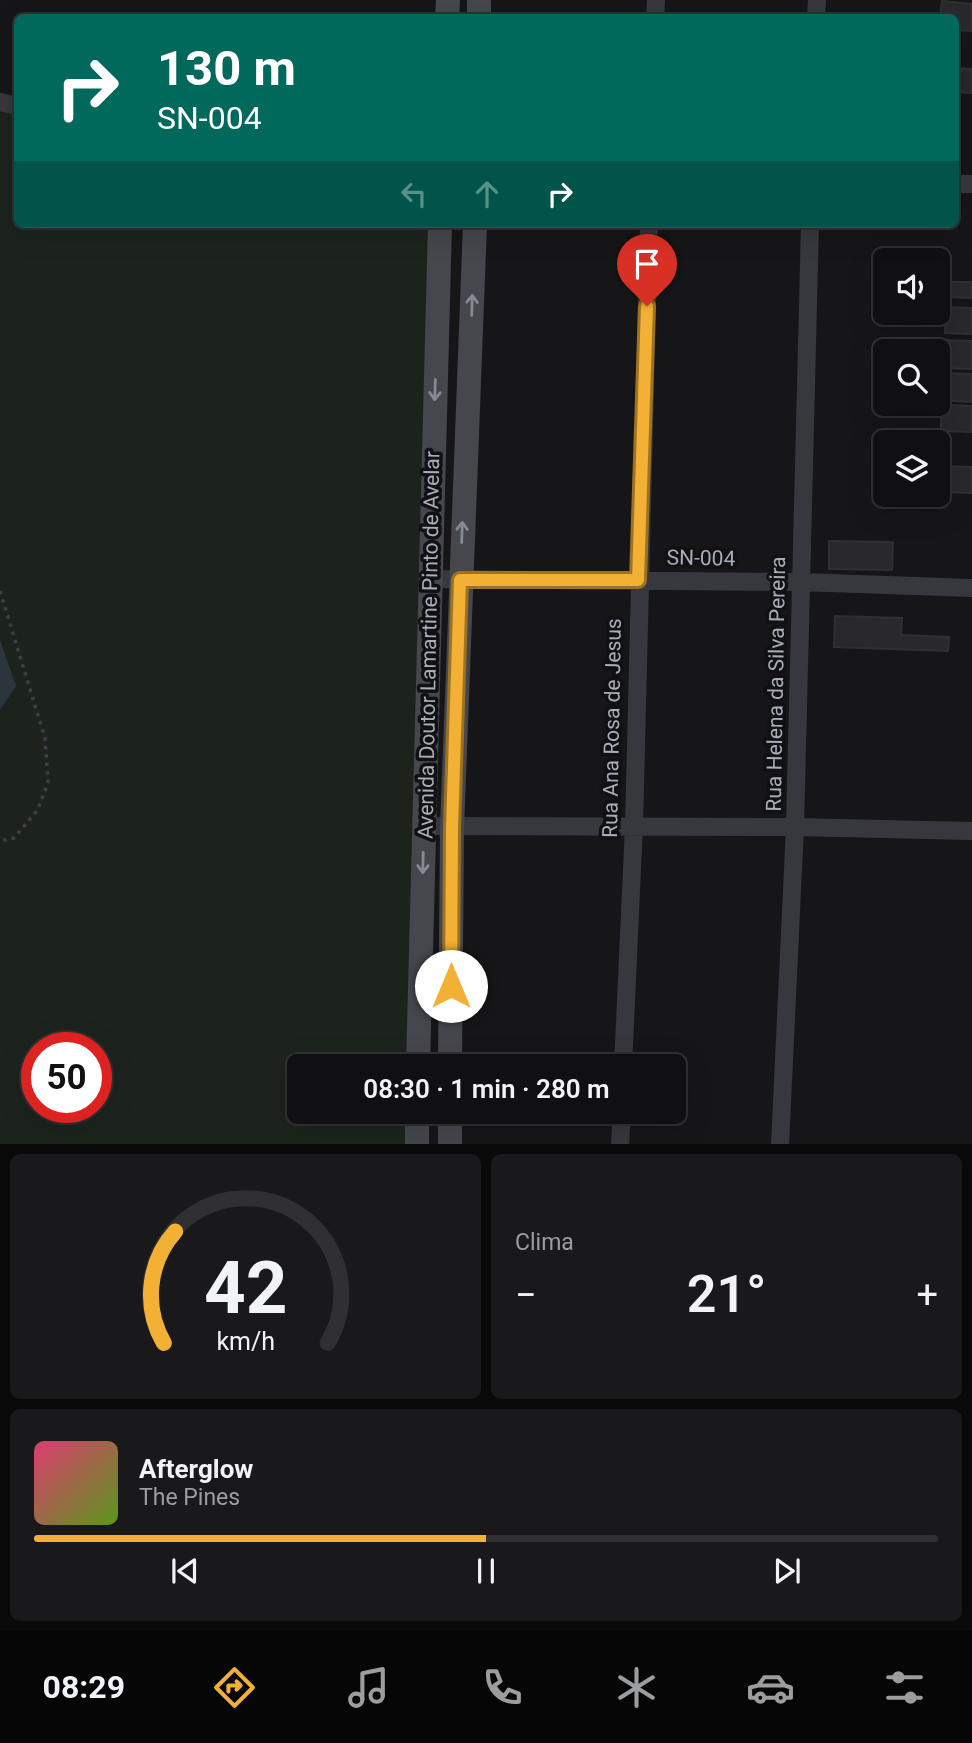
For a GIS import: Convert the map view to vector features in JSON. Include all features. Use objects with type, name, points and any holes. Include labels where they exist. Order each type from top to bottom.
[{"type":"main road","name":"Avenida Doutor Lamartine Pinto de Avelar","points":[[418,1054],[440,228]]},
{"type":"main road","name":"Avenida Doutor Lamartine Pinto de Avelar","points":[[450,1054],[452,828],[475,228]]},
{"type":"main road","points":[[417,1124],[417,1144]]},
{"type":"main road","points":[[450,1124],[450,1144]]},
{"type":"street","name":"Rua Ana Rosa de Jesus","points":[[624,1054],[634,826],[638,580],[649,228]]},
{"type":"street","name":"Rua Helena da Silva Pereira","points":[[780,1144],[795,827],[810,228]]},
{"type":"street","name":"SN-004","points":[[429,579],[801,582],[972,588]]},
{"type":"street","points":[[424,826],[795,827],[972,831]]},
{"type":"street","points":[[620,1144],[621,1124]]},
{"type":"path","points":[[0,591],[45,738],[48,783],[37,811],[14,838],[0,841]]},
{"type":"shaded area","points":[[0,107],[14,110],[14,228],[440,228],[418,1054],[287,1054],[287,1124],[417,1124],[417,1144],[0,1144]]},
{"type":"shaded area","points":[[0,640],[16,686],[0,710]]},
{"type":"building","points":[[942,1],[972,4],[972,31],[959,30],[959,14],[940,14]]},
{"type":"building","points":[[959,68],[972,69],[972,93],[959,92]]},
{"type":"building","points":[[950,282],[972,282],[972,298],[950,297]]},
{"type":"building","points":[[950,307],[972,308],[972,334],[945,333],[945,325],[950,325]]},
{"type":"building","points":[[950,340],[972,341],[972,369],[950,368]]},
{"type":"building","points":[[950,373],[972,374],[972,402],[950,401]]},
{"type":"building","points":[[950,405],[972,406],[972,432],[941,430],[941,416],[950,416]]},
{"type":"building","points":[[950,466],[972,467],[972,493],[950,492]]},
{"type":"building","points":[[829,541],[893,542],[892,570],[829,569]]},
{"type":"building","points":[[835,616],[902,618],[901,635],[949,637],[948,651],[834,647]]},
{"type":"route","points":[[451,986],[452,828],[460,580],[638,580],[647,306]]}]
